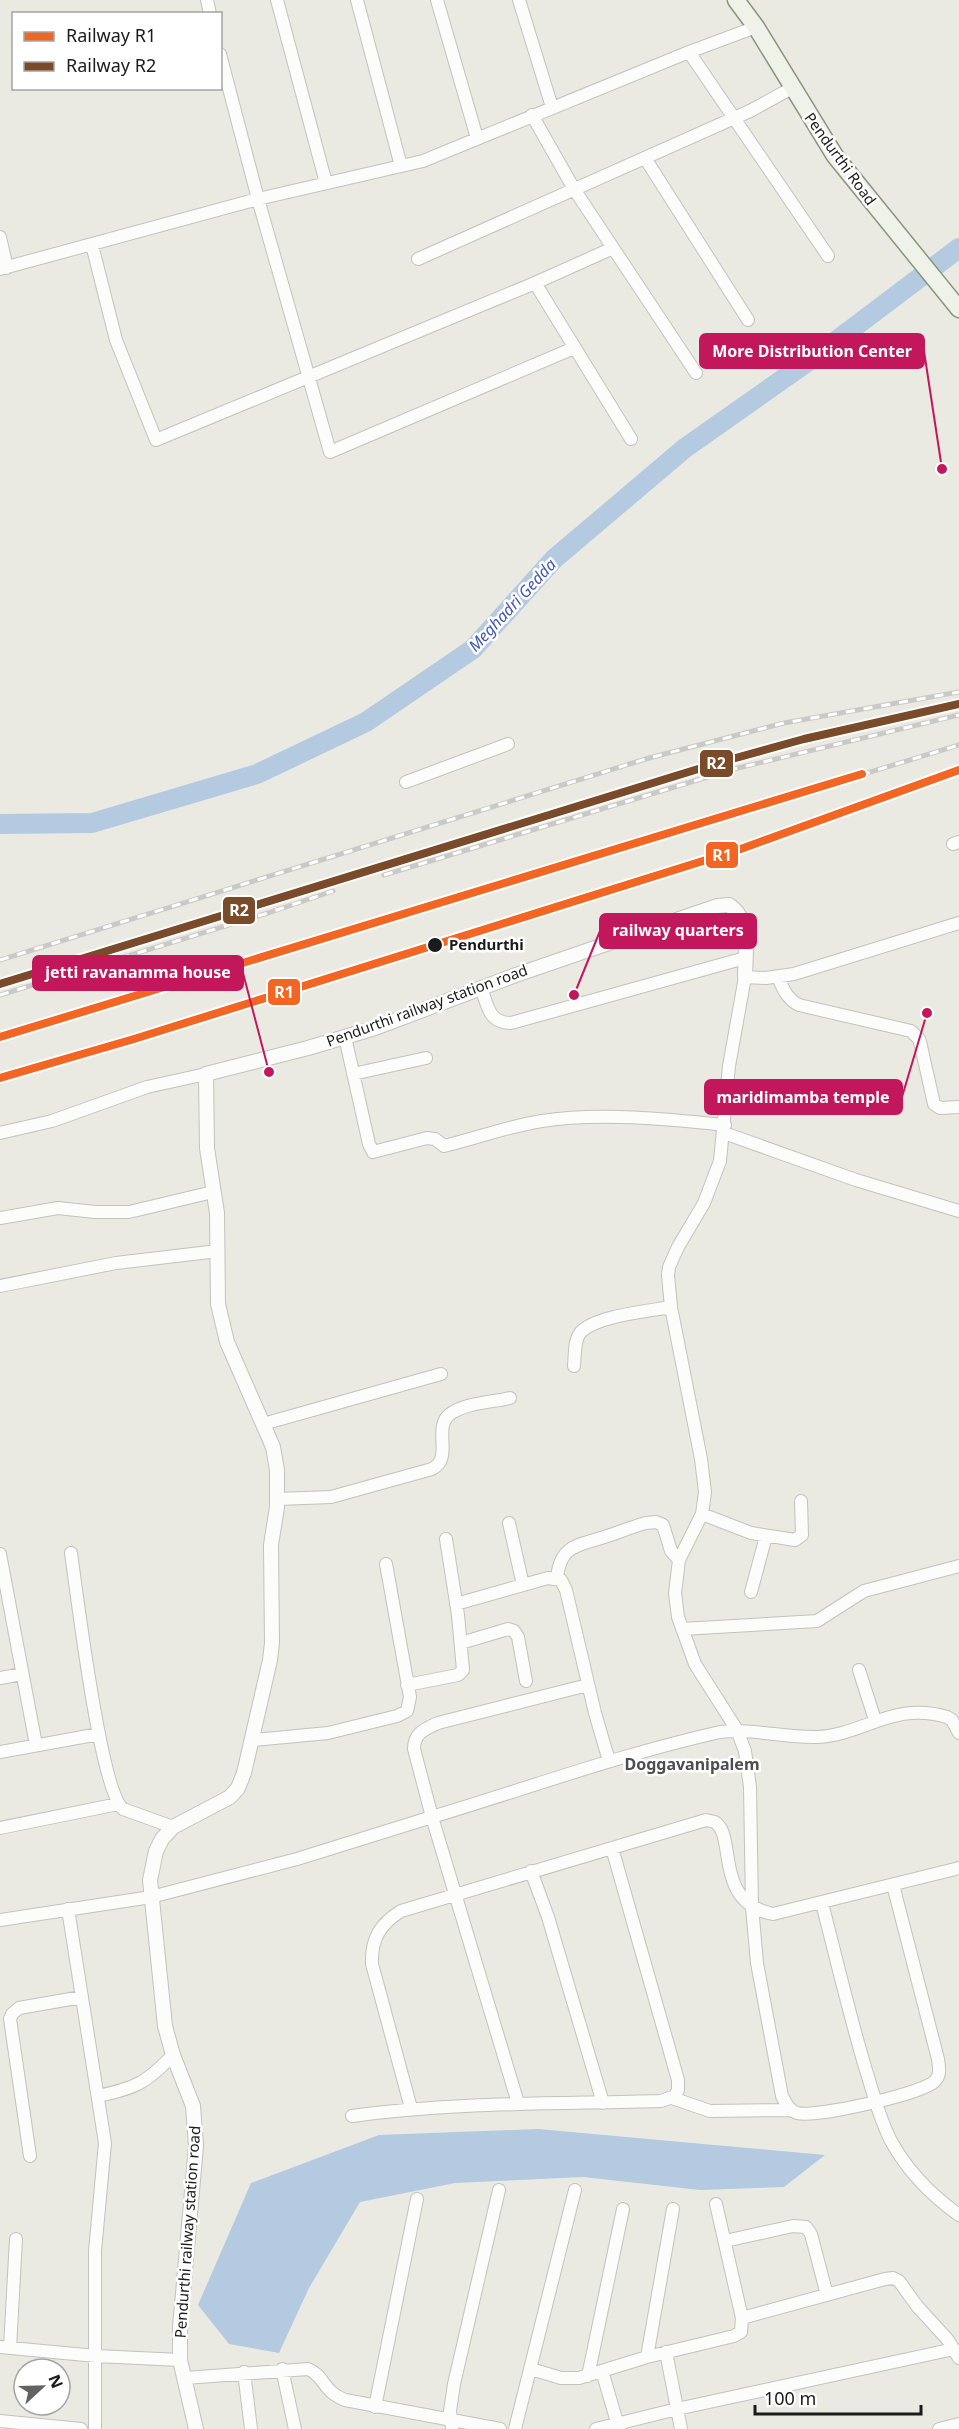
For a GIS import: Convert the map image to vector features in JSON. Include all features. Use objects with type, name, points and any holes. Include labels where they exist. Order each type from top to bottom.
[{"type":"main road","name":"Pendurthi Road","points":[[736,0],[756,27],[835,156],[959,309]]},
{"type":"street","points":[[277,0],[326,183]]},
{"type":"street","points":[[357,0],[401,166]]},
{"type":"street","points":[[437,0],[477,138]]},
{"type":"street","points":[[519,0],[552,107]]},
{"type":"street","points":[[0,237],[4,268],[258,199],[423,161],[552,107],[756,27]]},
{"type":"street","points":[[689,52],[828,256]]},
{"type":"street","points":[[222,62],[258,199],[330,452],[574,348]]},
{"type":"street","points":[[418,259],[735,117],[792,88]]},
{"type":"street","points":[[532,116],[574,189],[696,373]]},
{"type":"street","points":[[645,158],[748,320]]},
{"type":"street","points":[[92,245],[116,340],[156,440],[535,283],[613,248]]},
{"type":"street","points":[[535,283],[631,440]]},
{"type":"street","points":[[406,782],[508,744]]},
{"type":"street","name":"Pendurthi railway station road","points":[[196,2429],[180,2360],[180,2315],[196,2146],[196,2123],[193,2106],[173,2055],[165,2026],[160,1997],[150,1880],[156,1851],[162,1839],[173,1827],[230,1797],[238,1788],[244,1773],[253,1740],[272,1643],[271,1545],[277,1499],[275,1458],[263,1424],[227,1342],[220,1319],[216,1289],[217,1213],[207,1148],[206,1074],[345,1037],[717,906],[729,905],[741,918],[744,927],[745,977]]},
{"type":"street","points":[[792,2110],[782,2096],[757,1963],[752,1906],[748,1769],[745,1751],[737,1730],[695,1664],[682,1629],[675,1593],[679,1560],[702,1514],[705,1503],[704,1475],[670,1307],[669,1267],[678,1246],[704,1203],[720,1161],[729,1066],[745,977],[778,977],[959,923]]},
{"type":"street","points":[[481,988],[493,1018],[498,1022],[511,1023],[745,958]]},
{"type":"street","points":[[778,977],[785,994],[799,1005],[911,1031],[919,1039],[934,1104],[940,1108],[959,1107]]},
{"type":"street","points":[[345,1037],[369,1144],[375,1152],[427,1138],[435,1139],[444,1146],[528,1124],[554,1120],[611,1118],[681,1120],[724,1129],[867,1184],[959,1211]]},
{"type":"street","points":[[353,1074],[426,1058]]},
{"type":"street","points":[[0,1133],[52,1121],[147,1086],[206,1074]]},
{"type":"street","points":[[0,1218],[58,1208],[95,1212],[129,1212],[213,1192]]},
{"type":"street","points":[[0,1287],[116,1263],[218,1251]]},
{"type":"street","points":[[574,1366],[577,1339],[585,1328],[617,1316],[670,1307]]},
{"type":"street","points":[[263,1424],[441,1374]]},
{"type":"street","points":[[277,1499],[331,1497],[437,1467],[442,1459],[443,1424],[449,1414],[460,1409],[510,1398]]},
{"type":"street","points":[[702,1514],[729,1526],[788,1540],[799,1538],[803,1530],[801,1501]]},
{"type":"street","points":[[557,1578],[558,1566],[562,1557],[573,1547],[616,1531],[656,1522],[663,1525],[670,1551],[679,1560]]},
{"type":"street","points":[[509,1523],[523,1585]]},
{"type":"street","points":[[751,1592],[766,1536]]},
{"type":"street","points":[[407,1685],[461,1673],[463,1666],[446,1539]]},
{"type":"street","points":[[71,1553],[99,1734],[112,1791],[118,1804],[132,1813],[173,1827]]},
{"type":"street","points":[[0,1554],[5,1606],[36,1745]]},
{"type":"street","points":[[253,1740],[328,1733],[406,1712],[410,1703],[386,1564]]},
{"type":"street","points":[[682,1629],[817,1621],[864,1591],[959,1566]]},
{"type":"street","points":[[456,1604],[548,1578],[557,1578],[564,1584],[609,1761]]},
{"type":"street","points":[[461,1643],[508,1629],[514,1631],[518,1637],[526,1681]]},
{"type":"street","points":[[859,1670],[874,1720]]},
{"type":"street","points":[[0,1678],[22,1674]]},
{"type":"street","points":[[518,2103],[432,1817],[414,1749],[414,1741],[417,1734],[438,1723],[588,1685]]},
{"type":"street","points":[[0,1920],[151,1897],[297,1859],[523,1790],[609,1761],[701,1736],[737,1730],[817,1737],[906,1713],[941,1715],[952,1720],[959,1733]]},
{"type":"street","points":[[0,1752],[99,1734]]},
{"type":"street","points":[[0,1828],[118,1804]]},
{"type":"street","points":[[411,2108],[372,1964],[371,1951],[376,1934],[392,1917],[415,1906],[698,1821],[715,1822],[722,1830],[736,1890],[752,1906],[773,1914],[959,1868]]},
{"type":"street","points":[[352,2116],[411,2108],[518,2103],[661,2101],[672,2098],[677,2093],[678,2080],[612,1848]]},
{"type":"street","points":[[531,1871],[548,1917],[603,2103]]},
{"type":"street","points":[[672,2098],[710,2111],[792,2110],[802,2114],[876,2102],[924,2088],[937,2079],[938,2059],[892,1885]]},
{"type":"street","points":[[822,1903],[858,2042],[885,2128],[902,2158],[927,2191],[959,2215]]},
{"type":"street","points":[[68,1909],[105,2143],[96,2229],[95,2429]]},
{"type":"street","points":[[30,2156],[10,2019],[12,2014],[20,2008],[82,1997]]},
{"type":"street","points":[[98,2096],[130,2089],[140,2084],[173,2055]]},
{"type":"street","points":[[451,2425],[452,2390],[499,2190]]},
{"type":"street","points":[[515,2429],[575,2190]]},
{"type":"street","points":[[375,2407],[417,2199]]},
{"type":"street","points":[[531,2369],[561,2378],[588,2376],[647,2357],[738,2335],[742,2329],[742,2319],[716,2204]]},
{"type":"street","points":[[588,2376],[623,2209]]},
{"type":"street","points":[[647,2357],[673,2210]]},
{"type":"street","points":[[725,2241],[793,2226],[806,2228],[811,2234],[827,2295]]},
{"type":"street","points":[[16,2239],[5,2347],[96,2356],[180,2360]]},
{"type":"street","points":[[596,2429],[618,2426],[677,2409],[957,2353],[896,2279],[885,2279],[742,2319]]},
{"type":"street","points":[[666,2352],[681,2429]]},
{"type":"street","points":[[185,2378],[282,2369],[308,2369],[317,2375],[330,2393],[345,2400],[451,2425],[500,2429]]},
{"type":"street","points":[[282,2369],[295,2429]]},
{"type":"street","points":[[602,2371],[618,2426]]},
{"type":"street","points":[[244,2372],[251,2429]]},
{"type":"street","points":[[0,2421],[81,2429]]},
{"type":"street","points":[[939,2429],[959,2424]]},
{"type":"water","points":[[538,2129],[825,2155],[784,2187],[700,2190],[583,2177],[455,2183],[360,2202],[309,2288],[279,2353],[229,2344],[198,2305],[251,2183],[379,2135]]},
{"type":"waterway","name":"Meghadri Gedda","points":[[0,824],[92,823],[257,774],[366,722],[473,649],[554,559],[685,448],[820,353],[959,248]]},
{"type":"railway","points":[[0,960],[649,758],[784,723],[959,692]]},
{"type":"railway","points":[[0,984],[721,762],[804,739],[959,704]]},
{"type":"railway","points":[[384,875],[734,769],[959,715]]},
{"type":"railway","points":[[0,1037],[959,745]]},
{"type":"railway","points":[[0,1078],[134,1039],[738,850],[959,770]]},
{"type":"railway","points":[[0,995],[333,891]]},
{"type":"rail line","name":"R2","points":[[0,984],[721,762],[804,739],[959,704]]},
{"type":"rail line","name":"R1","points":[[0,1078],[134,1039],[738,850],[959,770]]},
{"type":"rail line","name":"R1","points":[[0,1037],[862,774]]},
{"type":"place","name":"More Distribution Center","points":[[942,469]]},
{"type":"place","name":"Pendurthi","points":[[435,945]]},
{"type":"place","name":"railway quarters","points":[[574,995]]},
{"type":"place","name":"maridimamba temple","points":[[927,1013]]},
{"type":"place","name":"jetti ravanamma house","points":[[269,1072]]},
{"type":"district","name":"Doggavanipalem","points":[[692,1764]]}]
